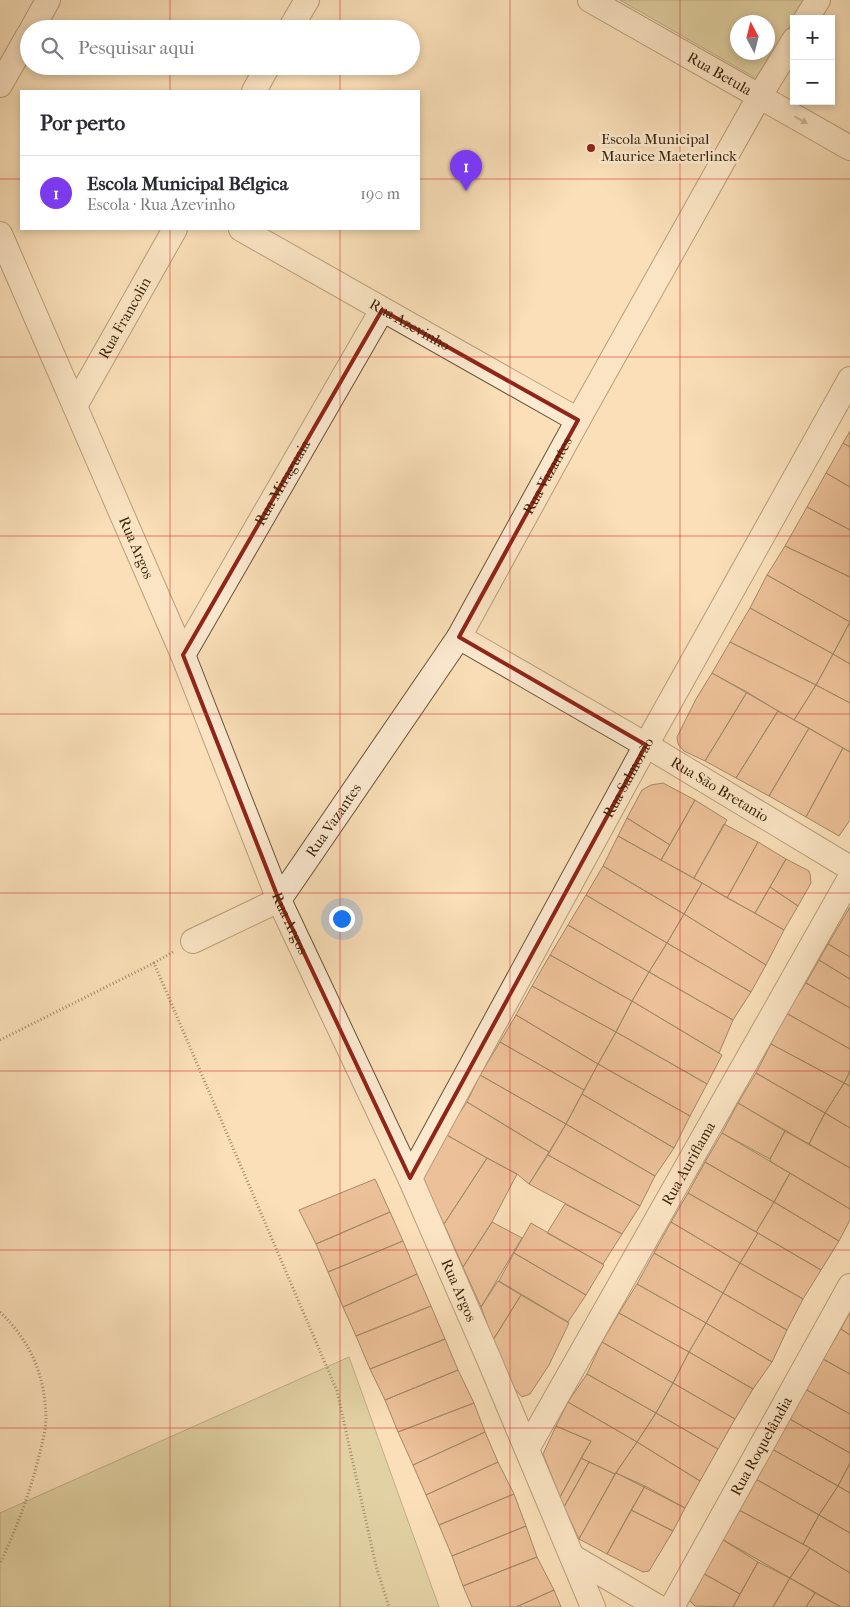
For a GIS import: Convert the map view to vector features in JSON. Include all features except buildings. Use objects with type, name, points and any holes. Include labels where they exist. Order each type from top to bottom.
[{"type":"street","points":[[37,20],[48,0]]},
{"type":"street","points":[[295,20],[306,0]]},
{"type":"street","name":"Rua Betula","points":[[590,0],[850,148]]},
{"type":"street","points":[[809,15],[818,0]]},
{"type":"street","name":"Rua Vazantes","points":[[279,900],[459,637],[759,97],[790,47]]},
{"type":"street","points":[[0,85],[20,50]]},
{"type":"street","points":[[255,90],[263,75]]},
{"type":"street","name":"Rua Francolin","points":[[75,406],[174,230]]},
{"type":"street","name":"Rua Azevinho","points":[[243,230],[578,420]]},
{"type":"street","name":"Rua Argos","points":[[0,234],[183,655],[279,900],[410,1178],[593,1607]]},
{"type":"street","name":"Rua Miraguaia","points":[[183,655],[382,310]]},
{"type":"street","name":"Rua Salmorão","points":[[410,1178],[646,745],[850,379]]},
{"type":"street","name":"Rua São Bretanio","points":[[459,637],[646,745],[850,868]]},
{"type":"street","name":"Rua Auriflama","points":[[527,1449],[850,878]]},
{"type":"street","points":[[193,941],[279,900]]},
{"type":"street","name":"Rua Roquelândia","points":[[672,1607],[850,1286]]},
{"type":"street","points":[[572,1557],[658,1607]]},
{"type":"path","points":[[0,1040],[154,963],[193,941]]},
{"type":"path","points":[[154,963],[337,1391],[376,1566],[389,1607]]},
{"type":"path","points":[[0,1312],[26,1342],[38,1369],[46,1419],[36,1466],[17,1526],[0,1564]]},
{"type":"highlighted area","points":[[382,310],[578,420],[459,637],[646,745],[410,1178],[279,900],[183,655]]},
{"type":"shaded area","points":[[620,0],[805,0],[796,15],[790,15],[790,26],[775,52],[775,15],[730,15],[730,60],[770,60],[759,80]]},
{"type":"shaded area","points":[[349,1357],[439,1607],[0,1607],[0,1513]]},
{"type":"place","name":"Escola Municipal Maurice Maeterlinck","points":[[591,148]]},
{"type":"place","name":"Escola Municipal Bélgica","points":[[466,191]]}]
